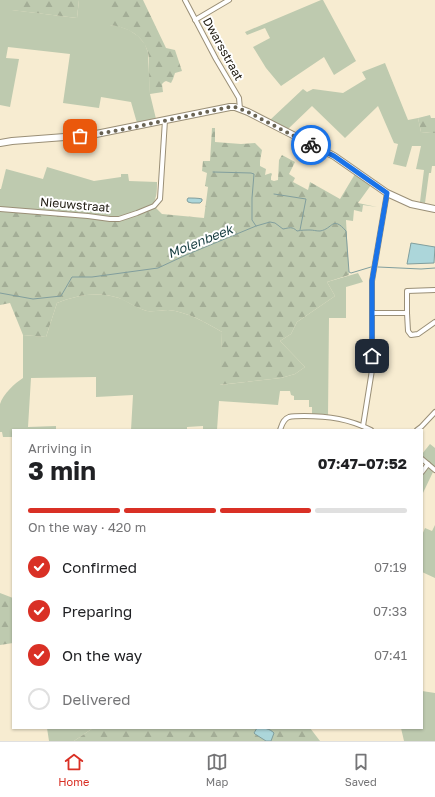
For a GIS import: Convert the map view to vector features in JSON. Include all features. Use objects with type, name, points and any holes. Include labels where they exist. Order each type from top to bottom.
[{"type":"street","name":"Dwarsstraat","points":[[185,0],[239,98],[240,109]]},
{"type":"street","points":[[195,20],[229,0]]},
{"type":"street","points":[[0,143],[92,135],[230,107],[248,112],[334,156],[387,193],[411,204],[435,209]]},
{"type":"street","name":"Nieuwstraat","points":[[0,209],[119,219],[154,206],[160,199],[165,120]]},
{"type":"street","points":[[363,426],[372,370],[372,281],[387,193]]},
{"type":"street","points":[[435,290],[408,290],[408,331],[411,335],[418,334],[435,322]]},
{"type":"street","points":[[372,313],[407,313]]},
{"type":"street","points":[[418,429],[435,412]]},
{"type":"street","points":[[280,429],[286,418],[294,416],[340,419],[351,421],[369,429]]},
{"type":"street","points":[[423,460],[435,470]]},
{"type":"street","points":[[423,471],[428,464]]},
{"type":"green space","points":[[0,0],[12,0],[12,10],[77,18],[79,0],[110,0],[110,25],[129,30],[138,36],[145,44],[148,53],[150,94],[156,119],[137,123],[131,102],[101,97],[99,108],[63,103],[70,54],[8,47],[6,58],[19,59],[10,107],[0,105]]},
{"type":"green space","points":[[12,0],[79,0],[77,18],[11,10]]},
{"type":"green space","points":[[110,0],[143,0],[166,48],[175,50],[182,71],[175,73],[171,83],[166,81],[162,84],[163,92],[150,94],[149,56],[143,41],[128,30],[110,25]]},
{"type":"green space","points":[[323,0],[356,61],[334,75],[324,57],[281,86],[266,68],[253,47],[270,38],[265,28],[247,35],[245,32]]},
{"type":"green space","points":[[385,63],[408,120],[418,118],[421,132],[435,133],[435,166],[432,166],[431,173],[429,173],[425,203],[420,202],[424,170],[416,169],[421,146],[412,146],[406,167],[393,164],[398,144],[394,143],[378,106],[345,138],[312,106],[288,129],[270,120],[303,89],[307,92],[313,89],[343,93],[366,79],[362,72]]},
{"type":"green space","points":[[430,115],[431,118],[435,118],[435,133],[421,132],[418,118]]},
{"type":"green space","points":[[212,128],[215,128],[215,142],[241,144],[255,143],[262,150],[260,166],[266,169],[265,175],[272,174],[271,180],[278,180],[279,160],[282,155],[295,162],[289,174],[295,178],[293,182],[308,190],[310,182],[340,199],[355,174],[371,185],[358,203],[377,207],[363,205],[362,212],[354,210],[353,221],[346,220],[349,275],[327,282],[335,296],[297,322],[291,334],[280,341],[305,367],[295,374],[281,378],[219,385],[222,332],[189,315],[168,310],[147,311],[119,298],[95,294],[79,296],[57,303],[46,337],[23,335],[10,303],[0,305],[0,210],[117,220],[156,208],[162,214],[204,218],[208,187],[205,186],[207,173],[202,171],[203,161],[210,161]]},
{"type":"green space","points":[[47,167],[94,181],[121,177],[121,174],[128,174],[129,181],[157,182],[156,197],[151,205],[141,210],[116,217],[0,207],[0,189],[6,169],[43,179]]},
{"type":"green space","points":[[358,273],[363,282],[346,287],[346,318],[329,318],[328,415],[312,414],[312,407],[309,407],[309,400],[294,400],[294,396],[291,395],[290,391],[280,391],[278,405],[219,401],[217,429],[203,429],[203,426],[187,427],[187,429],[131,429],[133,395],[96,397],[96,377],[31,378],[28,427],[56,426],[56,429],[12,429],[12,437],[3,437],[2,432],[0,432],[0,404],[10,389],[23,378],[23,335],[46,337],[57,303],[79,296],[95,294],[119,298],[147,311],[175,311],[203,321],[222,332],[220,385],[281,378],[295,374],[305,367],[280,341],[291,334],[297,322],[335,296],[327,282]]},
{"type":"green space","points":[[430,444],[435,448],[435,468],[423,458],[423,453]]},
{"type":"green space","points":[[428,467],[433,472],[423,493],[423,473]]},
{"type":"green space","points":[[435,525],[435,578],[423,572],[423,533],[425,528],[432,531]]},
{"type":"green space","points":[[0,593],[12,598],[12,643],[0,645]]},
{"type":"green space","points":[[423,691],[435,693],[435,741],[404,741],[401,729],[423,729]]},
{"type":"green space","points":[[47,729],[92,729],[74,741],[49,741]]},
{"type":"green space","points":[[92,729],[311,729],[320,741],[74,741]]},
{"type":"water","points":[[188,198],[202,199],[202,201],[200,203],[192,203],[188,202]]},
{"type":"water","points":[[411,243],[435,247],[434,263],[407,264]]},
{"type":"water","points":[[256,729],[266,729],[274,733],[271,741],[266,741],[254,733]]},
{"type":"waterway","points":[[213,172],[254,174],[252,220],[256,226]]},
{"type":"waterway","points":[[274,194],[306,199],[300,230]]},
{"type":"waterway","name":"Molenbeek","points":[[0,293],[33,299],[61,296],[72,277],[92,277],[158,268],[256,226],[270,222],[275,223],[283,229],[292,228],[297,231],[320,231],[335,223],[338,224],[346,231],[349,272],[351,273],[371,267]]},
{"type":"waterway","name":"Molenbeek","points":[[378,267],[421,269],[435,268]]},
{"type":"way so far","points":[[80,136],[125,129],[235,107],[248,112],[311,145]]},
{"type":"route","points":[[311,145],[334,156],[387,193],[372,281],[372,356]]}]
